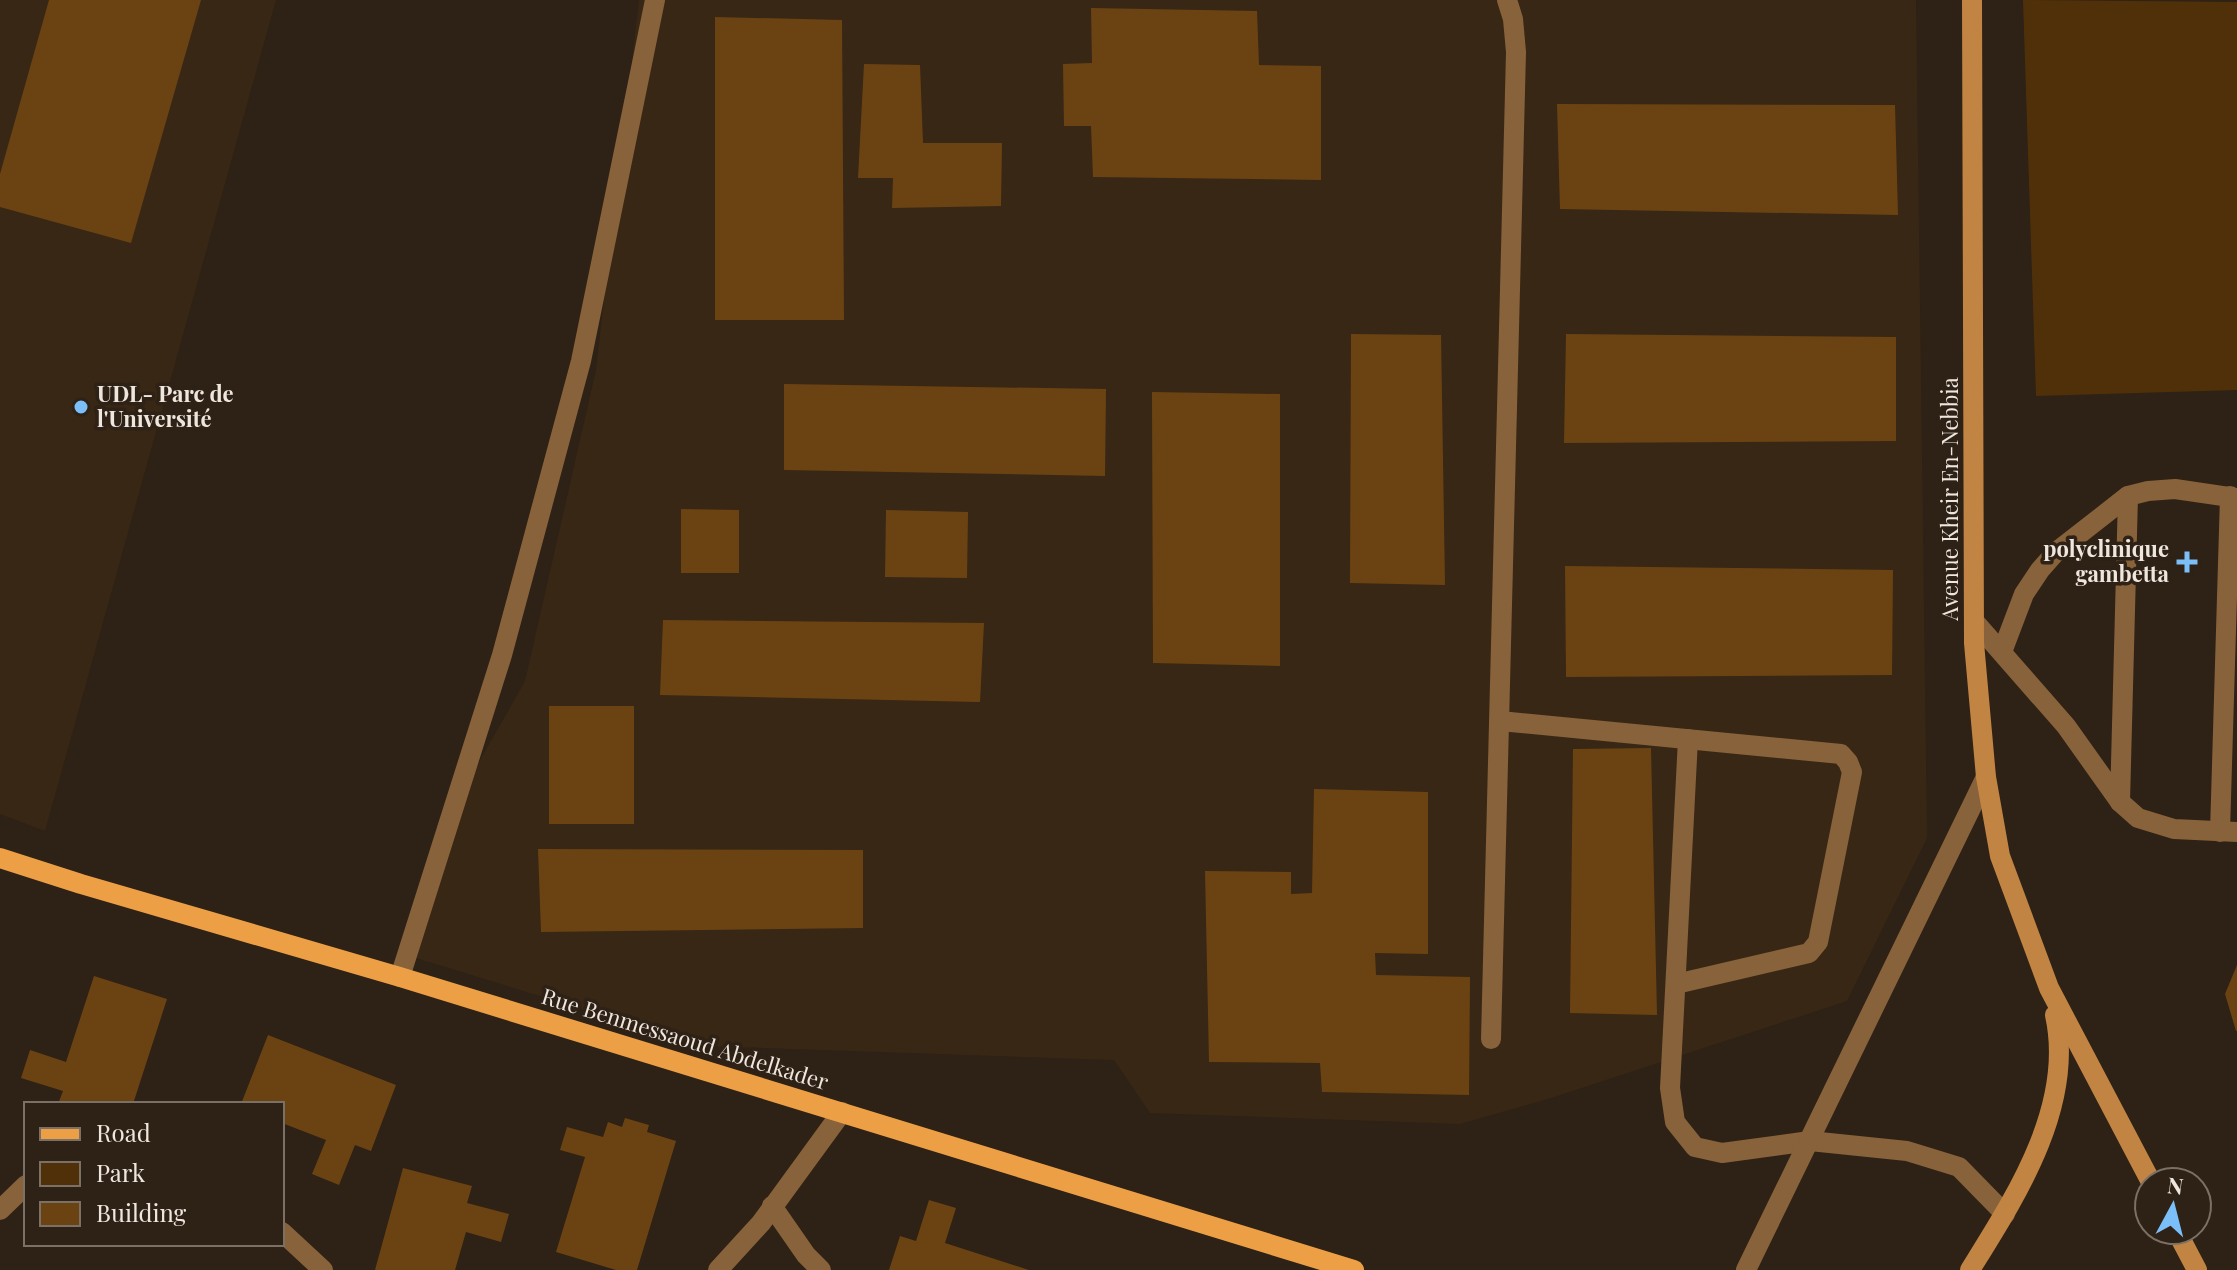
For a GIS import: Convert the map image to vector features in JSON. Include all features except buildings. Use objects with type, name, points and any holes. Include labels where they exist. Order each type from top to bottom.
[{"type":"main road","name":"Avenue Kheir En-Nebbia","points":[[1972,0],[1974,621],[1986,777],[2000,856],[2049,988]]},
{"type":"main road","name":"Rue Benmessaoud Abdelkader","points":[[0,858],[400,977],[1354,1270]]},
{"type":"main road","points":[[2049,988],[2143,1166]]},
{"type":"main road","points":[[1970,1270],[2005,1214],[2037,1150],[2054,1098],[2060,1040],[2049,988]]},
{"type":"main road","points":[[2184,1246],[2197,1270]]},
{"type":"street","points":[[400,977],[502,655],[581,361],[655,0]]},
{"type":"street","points":[[1491,1039],[1516,52],[1513,19],[1507,0]]},
{"type":"street","points":[[1974,621],[2066,726],[2120,802],[2138,818],[2174,829],[2229,832],[2234,497],[2175,489],[2128,496],[2055,553],[2040,570],[2024,594],[2002,652]]},
{"type":"street","points":[[2120,802],[2128,496]]},
{"type":"street","points":[[1500,721],[1841,754],[1848,762],[1852,772],[1818,942],[1809,953],[1676,984]]},
{"type":"street","points":[[1688,739],[1670,1088],[1675,1122],[1695,1147],[1722,1153],[1810,1141],[1907,1151],[1959,1167],[2005,1214]]},
{"type":"street","points":[[1746,1270],[1986,777]]},
{"type":"street","points":[[718,1270],[772,1206],[842,1112]]},
{"type":"street","points":[[0,1210],[24,1187]]},
{"type":"street","points":[[772,1206],[806,1255],[821,1270]]},
{"type":"street","points":[[284,1234],[323,1270]]},
{"type":"shaded area","name":"UDL- Parc de l'Université","points":[[0,0],[276,0],[45,831],[0,814]]},
{"type":"shaded area","points":[[639,0],[1916,0],[1927,838],[1847,1001],[1548,1099],[1460,1124],[1150,1113],[1114,1060],[702,1046],[413,957],[471,776],[525,681],[596,370]]},
{"type":"green space","points":[[2023,0],[2237,2],[2237,390],[2036,396]]},
{"type":"place","name":"UDL- Parc de l'Université","points":[[81,407]]},
{"type":"place","name":"polyclinique gambetta","points":[[2187,562]]}]
